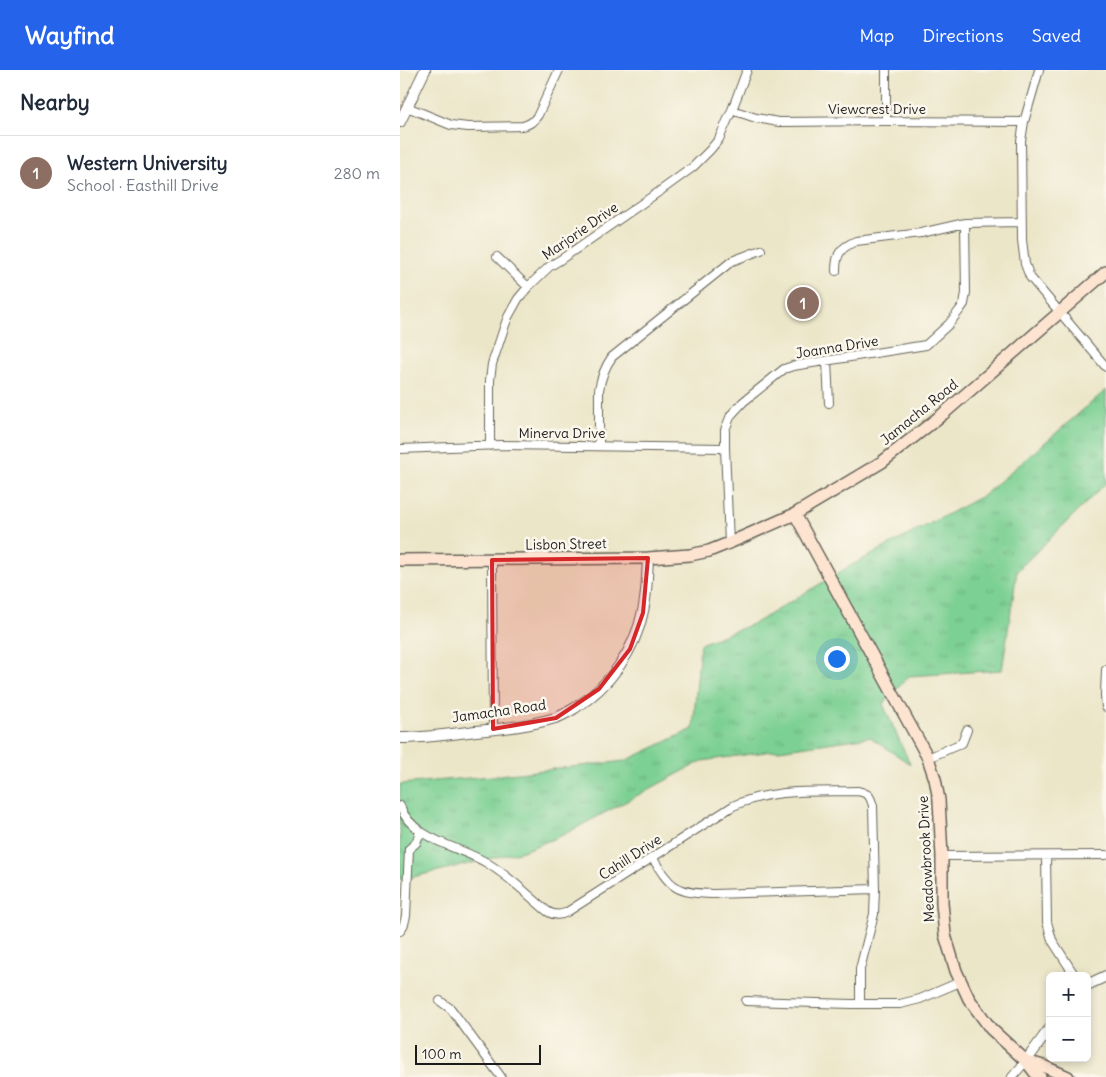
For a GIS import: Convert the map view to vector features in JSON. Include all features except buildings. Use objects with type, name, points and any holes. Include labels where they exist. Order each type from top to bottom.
[{"type":"main road","name":"Jamacha Road","points":[[729,543],[795,514],[882,462],[942,414],[1106,272]]},
{"type":"main road","name":"Meadowbrook Drive","points":[[795,514],[928,758],[939,800],[942,904],[945,935],[960,982],[969,999],[991,1028],[1040,1077]]},
{"type":"main road","name":"Lisbon Street","points":[[400,560],[648,558],[690,555],[709,551],[729,543]]},
{"type":"main road","name":"Meadowbrook Drive","points":[[1026,1061],[1068,1077]]},
{"type":"street","points":[[400,122],[425,70]]},
{"type":"street","points":[[408,106],[451,125],[468,127],[522,126],[530,124],[538,115],[559,70]]},
{"type":"street","name":"Marjorie Drive","points":[[490,446],[490,380],[492,364],[508,317],[518,299],[550,266],[655,194],[693,166],[710,150],[719,139],[747,70]]},
{"type":"street","points":[[886,70],[886,122]]},
{"type":"street","points":[[1039,70],[1024,122],[1021,141],[1021,222],[1025,264],[1030,277],[1106,366]]},
{"type":"street","name":"Viewcrest Drive","points":[[732,110],[756,118],[779,122],[1024,122]]},
{"type":"street","points":[[836,271],[836,260],[839,253],[846,246],[856,241],[921,233],[965,223],[1021,222]]},
{"type":"street","name":"Joanna Drive","points":[[729,543],[725,430],[735,410],[784,369],[926,345],[949,324],[964,304],[966,293],[965,223]]},
{"type":"street","points":[[599,446],[600,382],[605,368],[612,358],[732,261],[761,250]]},
{"type":"street","points":[[497,257],[528,287]]},
{"type":"street","points":[[826,361],[830,403]]},
{"type":"street","name":"Minerva Drive","points":[[400,449],[490,446],[725,448]]},
{"type":"street","name":"Jamacha Road","points":[[400,738],[532,724],[556,718],[584,702],[608,680],[630,648],[640,625],[644,607],[648,558]]},
{"type":"street","points":[[492,560],[493,729]]},
{"type":"street","points":[[1106,670],[1106,707]]},
{"type":"street","points":[[928,758],[962,743],[967,730]]},
{"type":"street","name":"Cahill Drive","points":[[420,832],[487,863],[520,887],[547,911],[561,914],[733,806],[749,799],[779,793],[858,791],[870,796],[873,806],[875,889]]},
{"type":"street","points":[[400,806],[409,822],[420,832],[416,843],[409,850],[406,916],[400,931]]},
{"type":"street","points":[[942,856],[1106,855]]},
{"type":"street","points":[[1046,856],[1047,922],[1052,940],[1072,972]]},
{"type":"street","points":[[652,857],[666,879],[677,888],[693,893],[875,889],[874,914],[860,969],[860,1004]]},
{"type":"street","points":[[1091,983],[1106,976]]},
{"type":"street","points":[[746,1001],[900,1004],[920,999],[960,982]]},
{"type":"street","points":[[440,1001],[451,1009],[501,1077]]},
{"type":"street","points":[[1012,1077],[1046,1034]]},
{"type":"highlighted area","points":[[648,558],[643,613],[630,649],[599,689],[556,718],[493,729],[492,560]]},
{"type":"green space","points":[[1106,390],[1106,483],[1017,571],[1002,670],[909,676],[883,704],[910,764],[870,737],[702,761],[563,835],[523,851],[400,880],[400,784],[625,761],[693,729],[700,644],[755,623],[850,566],[984,495]]},
{"type":"place","name":"Western University","points":[[803,303]]}]
